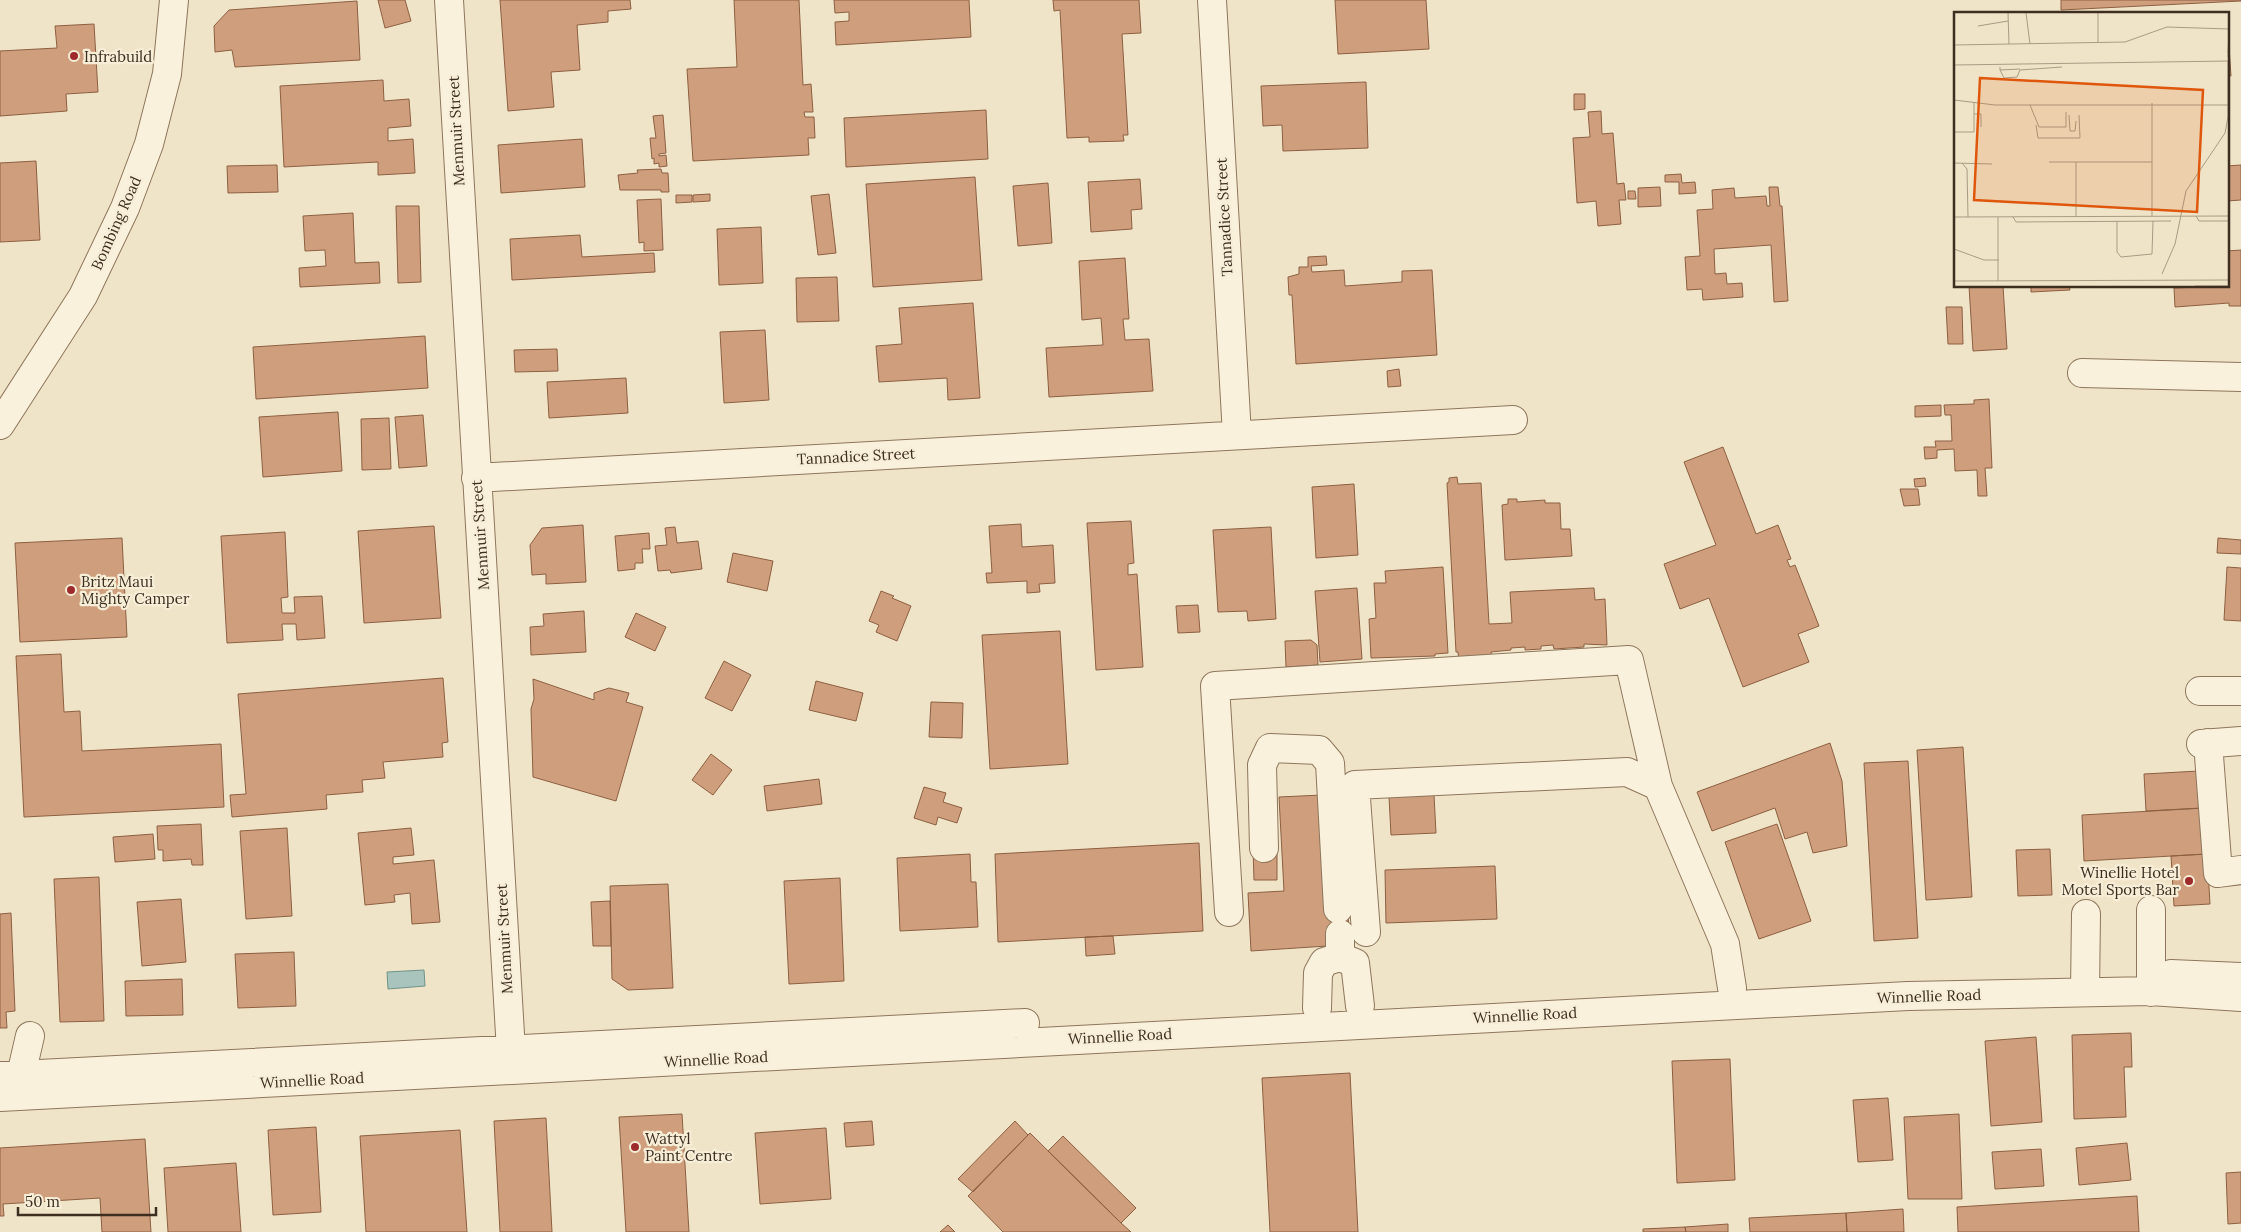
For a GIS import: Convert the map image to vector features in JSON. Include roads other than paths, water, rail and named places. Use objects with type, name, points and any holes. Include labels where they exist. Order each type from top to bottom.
[{"type":"street","name":"Bombing Road","points":[[0,425],[82,296],[125,208],[149,144],[167,74],[174,0]]},
{"type":"street","name":"Menmuir Street","points":[[449,0],[512,1060]]},
{"type":"street","name":"Tannadice Street","points":[[1212,0],[1237,435]]},
{"type":"street","points":[[2082,373],[2238,378]]},
{"type":"street","name":"Tannadice Street","points":[[476,478],[1513,420]]},
{"type":"street","points":[[1229,912],[1215,686],[1629,660],[1658,786],[1725,944],[1732,988]]},
{"type":"street","points":[[2200,691],[2241,691]]},
{"type":"street","points":[[2241,741],[2205,743],[2218,873],[2241,870]]},
{"type":"street","points":[[1264,848],[1262,765],[1270,748],[1319,750],[1330,763],[1346,933],[1355,963],[1360,1006]]},
{"type":"street","points":[[1317,1008],[1318,974],[1324,962],[1346,933],[1356,785],[1626,772],[1658,786]]},
{"type":"street","points":[[2151,910],[2151,982]]},
{"type":"street","points":[[2085,982],[2086,914]]},
{"type":"street","name":"Winnellie Road","points":[[0,1097],[512,1060],[1317,1008],[1732,988],[2151,982],[2241,977]]},
{"type":"street","name":"Winnellie Road","points":[[11,1076],[512,1060],[1908,996],[2085,982]]},
{"type":"street","name":"Winnellie Road","points":[[2151,982],[2241,997]]},
{"type":"street","points":[[11,1076],[30,1036]]},
{"type":"water","points":[[424,970],[425,986],[388,989],[387,972]]},
{"type":"place","name":"Infrabuild","points":[[74,56]]},
{"type":"place","name":"Britz Maui Mighty Camper","points":[[71,590]]},
{"type":"place","name":"Winellie Hotel Motel Sports Bar","points":[[2189,881]]},
{"type":"place","name":"Wattyl Paint Centre","points":[[635,1147]]}]
